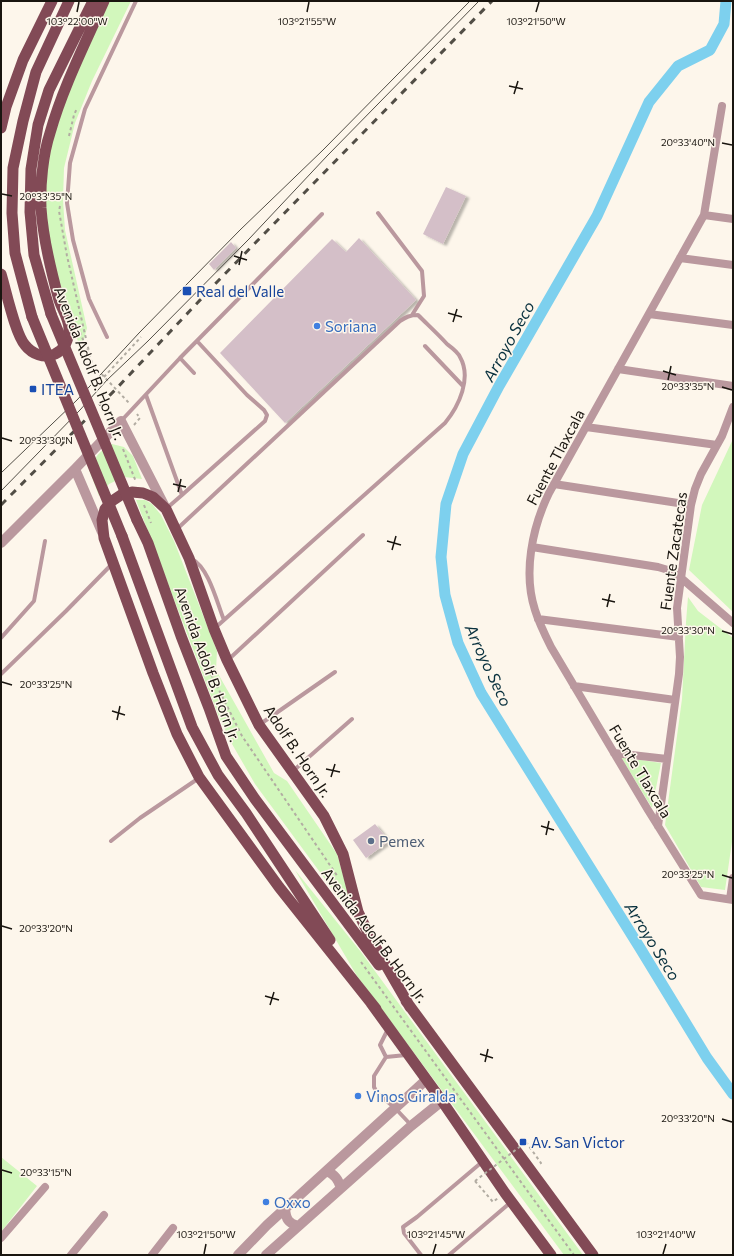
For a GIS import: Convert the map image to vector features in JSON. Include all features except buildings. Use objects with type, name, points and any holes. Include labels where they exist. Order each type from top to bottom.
[{"type":"main road","points":[[1,128],[6,107],[23,60],[52,1]]},
{"type":"main road","points":[[69,1],[36,72],[23,121],[13,168],[12,214],[15,253],[32,317],[122,536],[192,727],[218,775],[246,813],[376,1009],[484,1160],[508,1197],[551,1255]]},
{"type":"main road","name":"Avenida Adolf B. Horn Jr.","points":[[93,1],[49,90],[38,125],[31,169],[30,212],[34,255],[51,314],[148,543],[226,756],[255,799],[593,1255]]},
{"type":"main road","points":[[1,274],[16,323],[25,345],[31,351],[39,355],[47,356],[61,350],[66,344],[69,327],[60,302],[48,254],[42,208],[43,171],[49,134],[63,94],[104,1]]},
{"type":"main road","name":"Adolf B. Horn Jr.","points":[[376,1009],[279,887],[199,777],[177,734],[152,674],[104,538],[102,520],[104,509],[121,495],[132,492],[143,493],[153,497],[166,509],[188,558],[227,660],[259,725],[324,816],[343,854],[358,912],[372,941],[410,1007]]},
{"type":"street","name":"Fuente Tlaxcala","points":[[722,106],[704,215],[554,484],[540,513],[532,540],[530,568],[531,592],[534,610],[544,633],[658,826],[701,895],[731,899]]},
{"type":"street","points":[[704,215],[733,219]]},
{"type":"street","points":[[680,258],[733,265]]},
{"type":"street","points":[[649,314],[733,325]]},
{"type":"street","points":[[618,369],[733,386]]},
{"type":"street","name":"Fuente Zacatecas","points":[[658,826],[680,657],[677,608],[680,577],[691,505],[701,474],[717,445],[733,407]]},
{"type":"street","points":[[1,543],[122,421]]},
{"type":"street","name":"Adolf B. Horn Jr.","points":[[122,421],[166,509]]},
{"type":"street","points":[[586,426],[717,445]]},
{"type":"street","name":"Adolf B. Horn Jr.","points":[[75,469],[104,538]]},
{"type":"street","points":[[554,484],[691,505]]},
{"type":"street","points":[[532,547],[658,567],[668,570],[680,577],[733,623]]},
{"type":"street","points":[[538,618],[679,637]]},
{"type":"street","points":[[574,686],[675,700]]},
{"type":"street","points":[[614,753],[667,759]]},
{"type":"street","points":[[731,899],[733,878]]},
{"type":"street","points":[[238,1255],[267,1225],[426,1080]]},
{"type":"street","points":[[266,1255],[411,1126],[442,1101]]},
{"type":"street","points":[[327,1171],[333,1174],[338,1180],[341,1188]]},
{"type":"street","points":[[1,1238],[45,1187]]},
{"type":"street","points":[[285,1209],[285,1216],[288,1221],[298,1226]]},
{"type":"street","points":[[71,1255],[104,1215]]},
{"type":"street","points":[[152,1255],[174,1228]]},
{"type":"lane","points":[[107,337],[89,298],[73,240],[67,203],[70,163],[85,109],[136,1]]},
{"type":"lane","points":[[378,213],[422,271],[424,296],[412,315]]},
{"type":"lane","points":[[122,421],[180,358],[322,214]]},
{"type":"lane","points":[[175,530],[400,321],[412,315],[418,315],[460,356],[464,371],[464,386],[456,407],[445,423],[214,629]]},
{"type":"lane","points":[[166,509],[265,421],[267,415],[264,410],[247,395],[197,341]]},
{"type":"lane","points":[[425,346],[464,386]]},
{"type":"lane","points":[[180,358],[194,373]]},
{"type":"lane","points":[[146,395],[182,495]]},
{"type":"lane","points":[[227,660],[364,535]]},
{"type":"lane","points":[[1,638],[34,601],[44,540]]},
{"type":"lane","points":[[188,558],[196,561],[204,572],[224,620]]},
{"type":"lane","points":[[1,674],[60,617],[112,563]]},
{"type":"lane","points":[[259,725],[335,672]]},
{"type":"lane","points":[[293,771],[352,719]]},
{"type":"lane","points":[[111,842],[140,818],[199,777]]},
{"type":"lane","points":[[386,1057],[380,1045],[389,1027]]},
{"type":"lane","points":[[386,1057],[409,1055]]},
{"type":"lane","points":[[386,1057],[374,1076],[374,1087],[377,1093],[395,1108],[411,1126]]},
{"type":"lane","points":[[421,1255],[403,1231],[404,1226],[417,1217],[484,1160]]},
{"type":"lane","points":[[449,1255],[508,1197]]},
{"type":"path","points":[[68,143],[77,108]]},
{"type":"path","points":[[60,204],[59,211],[67,256],[93,365]]},
{"type":"path","points":[[104,377],[141,337]]},
{"type":"path","points":[[361,962],[574,1255]]},
{"type":"path","points":[[508,1197],[493,1202],[475,1181],[526,1142]]},
{"type":"green space","points":[[108,1],[131,1],[92,81],[75,123],[64,168],[63,200],[65,230],[87,328],[81,350],[65,302],[52,251],[47,225],[45,199],[46,173],[55,129],[76,73]]},
{"type":"green space","points":[[733,439],[733,612],[689,570],[702,505]]},
{"type":"green space","points":[[112,444],[124,447],[133,456],[142,479],[124,477],[109,484],[99,496],[89,470],[93,461],[98,455]]},
{"type":"green space","points":[[136,500],[145,500],[152,504],[161,515],[174,541],[217,651],[216,670],[274,773],[287,781],[337,854],[352,907],[347,909],[255,784],[232,744],[219,717]]},
{"type":"green space","points":[[688,597],[698,611],[733,638],[733,835],[725,890],[701,887],[665,825],[682,699]]},
{"type":"green space","points":[[621,757],[661,763],[652,808]]},
{"type":"green space","points":[[295,870],[361,952],[583,1255],[564,1255],[357,976]]},
{"type":"green space","points":[[1,1157],[37,1186],[1,1232]]},
{"type":"waterway","name":"Arroyo Seco","points":[[726,1],[724,24],[710,50],[678,66],[649,102],[597,216],[499,386],[463,454],[446,504],[441,557],[445,595],[458,643],[481,693],[707,1058],[733,1094]]},
{"type":"tram line","points":[[1,473],[77,400],[139,333],[240,230],[323,150],[470,1]]},
{"type":"tram line","points":[[1,491],[107,380],[148,341],[249,239],[327,156],[479,1]]},
{"type":"railway","points":[[1,505],[116,389],[218,281],[492,1]]},
{"type":"place","name":"Real del Valle","points":[[187,291]]},
{"type":"place","name":"Soriana","points":[[317,326]]},
{"type":"place","name":"ITEA","points":[[33,389]]},
{"type":"place","name":"Pemex","points":[[371,841]]},
{"type":"place","name":"Vinos Giralda","points":[[358,1096]]},
{"type":"place","name":"Av. San Victor","points":[[523,1142]]},
{"type":"place","name":"Oxxo","points":[[266,1202]]}]
